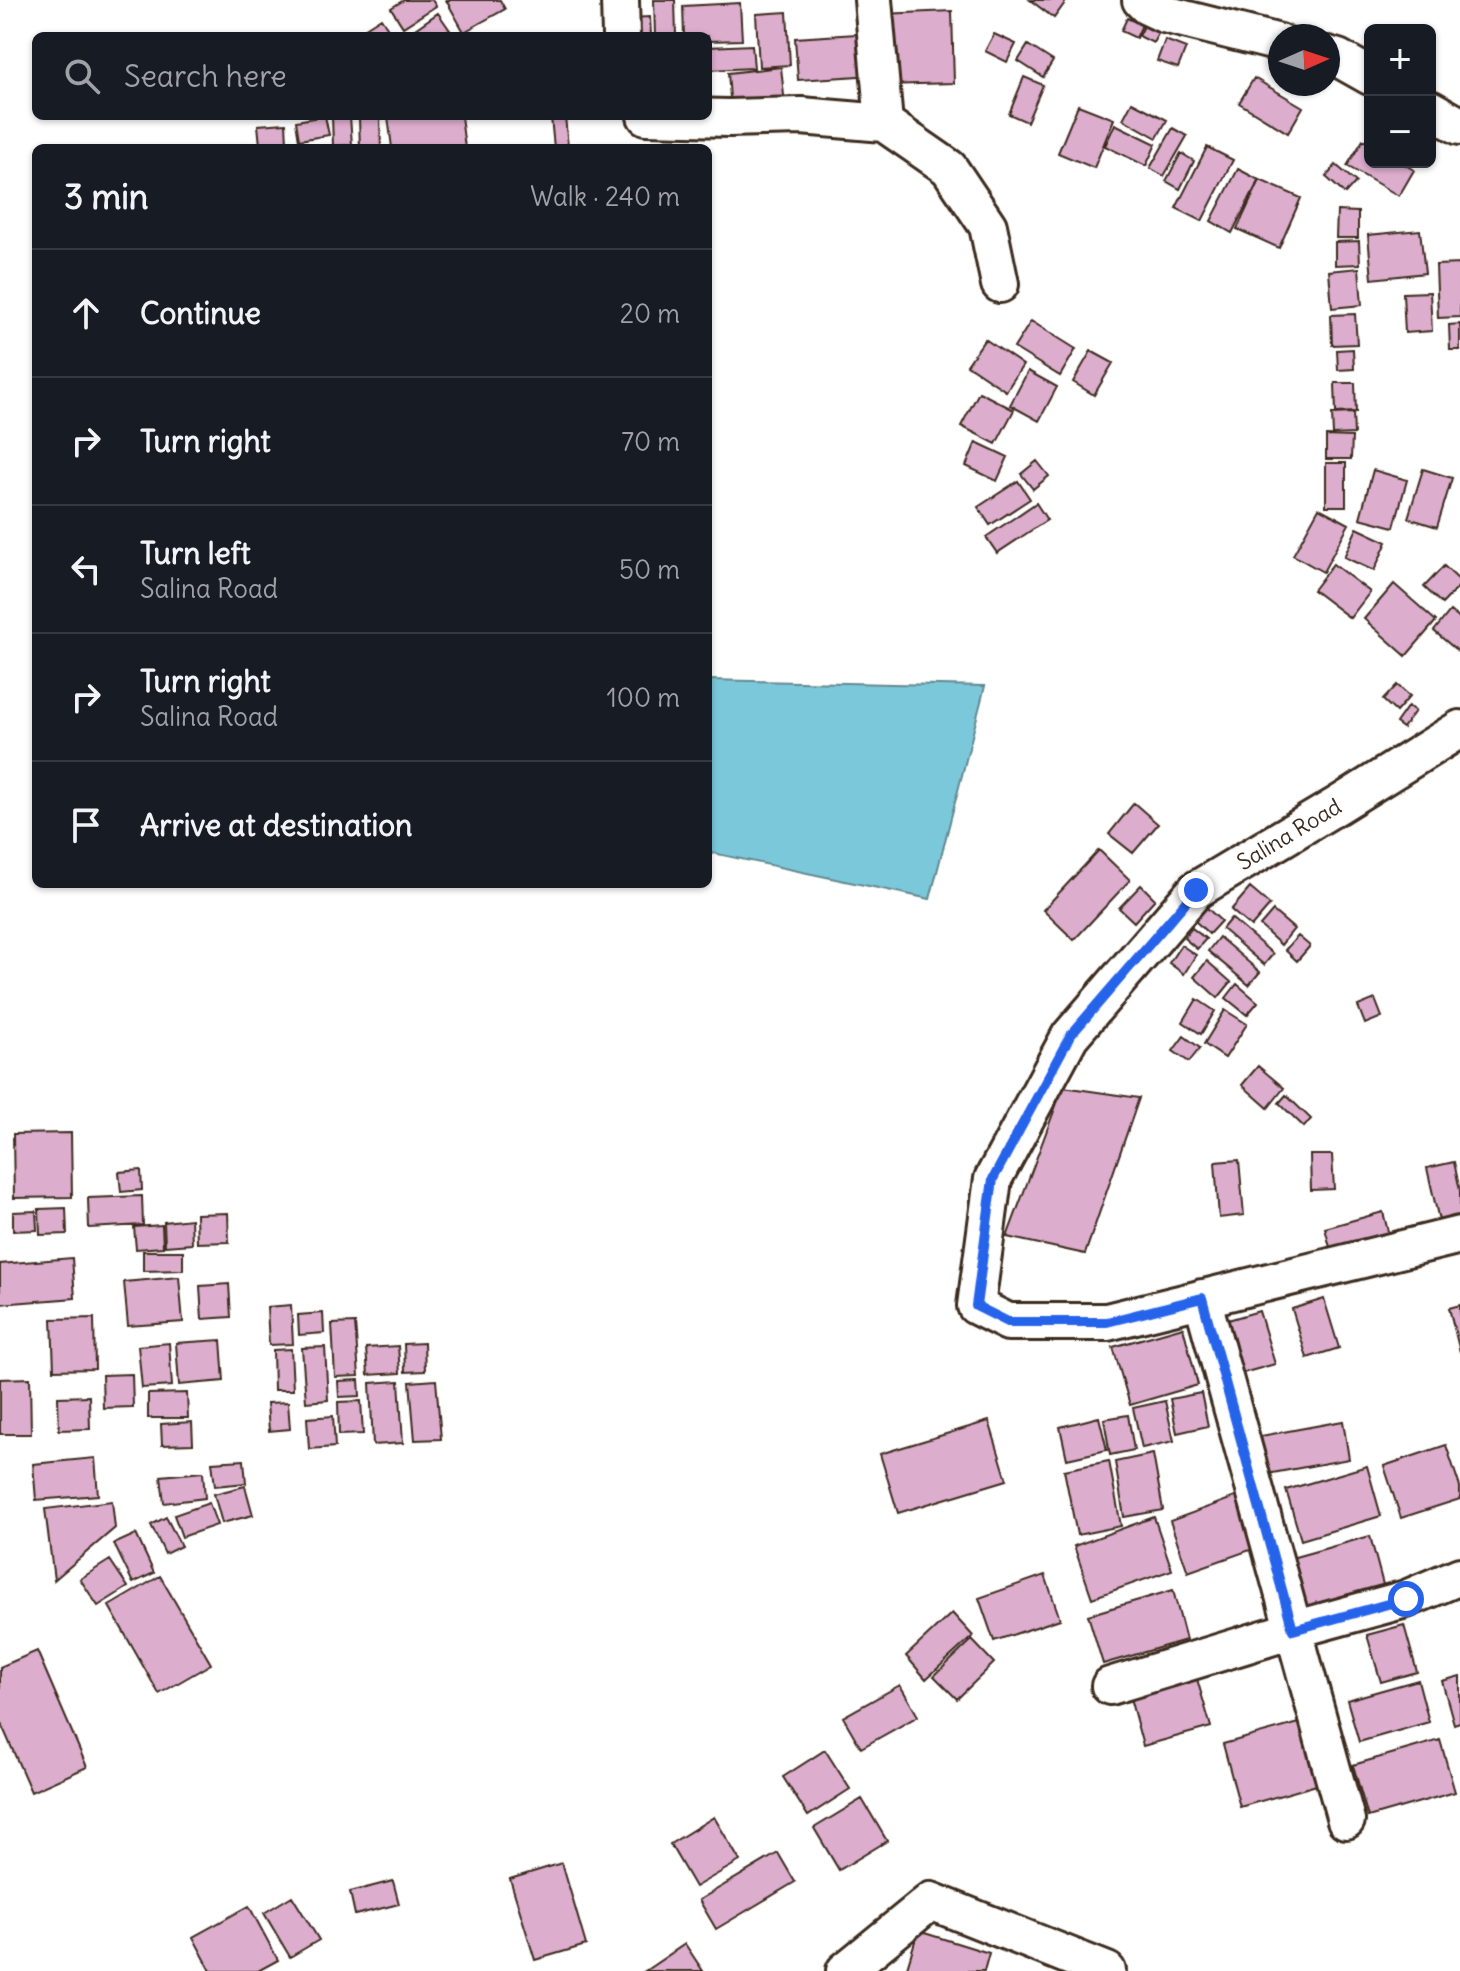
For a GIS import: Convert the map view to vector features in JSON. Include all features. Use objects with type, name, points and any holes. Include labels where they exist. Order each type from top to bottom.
[{"type":"street","points":[[620,0],[621,32]]},
{"type":"street","points":[[873,0],[884,123]]},
{"type":"street","points":[[1141,0],[1164,14],[1268,40]]},
{"type":"street","points":[[1340,59],[1364,73]]},
{"type":"street","points":[[1436,112],[1460,126]]},
{"type":"street","points":[[712,118],[801,116],[884,123],[949,168],[988,226],[1000,284]]},
{"type":"street","name":"Salina Road","points":[[1202,1298],[1107,1322],[1008,1322],[976,1306],[993,1179],[1070,1036],[1196,890],[1460,729]]},
{"type":"street","points":[[1346,1820],[1202,1298],[1460,1235]]},
{"type":"street","points":[[1110,1686],[1406,1599],[1460,1576]]},
{"type":"street","points":[[845,1971],[931,1901],[1107,1971]]},
{"type":"water","points":[[712,680],[985,686],[930,899],[712,853]]},
{"type":"building","points":[[404,0],[432,0],[436,6],[403,27],[391,8]]},
{"type":"building","points":[[446,0],[500,0],[505,9],[464,32]]},
{"type":"building","points":[[654,0],[675,0],[676,32],[655,32]]},
{"type":"building","points":[[1030,0],[1067,0],[1054,18]]},
{"type":"building","points":[[740,3],[742,40],[712,41],[712,32],[684,32],[683,6]]},
{"type":"building","points":[[952,11],[954,83],[884,85],[882,14]]},
{"type":"building","points":[[787,12],[790,65],[759,67],[756,14]]},
{"type":"building","points":[[438,13],[451,32],[411,32]]},
{"type":"building","points":[[650,17],[651,32],[630,32],[629,18]]},
{"type":"building","points":[[381,18],[390,32],[359,32]]},
{"type":"building","points":[[1127,18],[1142,25],[1136,38],[1121,31]]},
{"type":"building","points":[[1146,22],[1160,30],[1153,43],[1139,36]]},
{"type":"building","points":[[872,33],[874,75],[798,80],[795,38]]},
{"type":"building","points":[[994,34],[1016,44],[1007,62],[985,51]]},
{"type":"building","points":[[1165,40],[1186,48],[1178,68],[1157,61]]},
{"type":"building","points":[[752,45],[754,68],[712,70],[712,47]]},
{"type":"building","points":[[1028,45],[1053,61],[1043,77],[1018,61]]},
{"type":"building","points":[[781,67],[785,105],[731,111],[728,73]]},
{"type":"building","points":[[1024,77],[1043,85],[1027,122],[1009,114]]},
{"type":"building","points":[[1254,78],[1268,86],[1268,96],[1284,96],[1303,107],[1288,133],[1239,103]]},
{"type":"building","points":[[1132,102],[1167,120],[1157,138],[1123,119]]},
{"type":"building","points":[[1078,105],[1114,119],[1094,168],[1058,153]]},
{"type":"building","points":[[326,120],[329,135],[299,140],[296,121]]},
{"type":"building","points":[[332,120],[350,120],[352,144],[333,144]]},
{"type":"building","points":[[359,120],[380,120],[381,144],[360,144]]},
{"type":"building","points":[[388,120],[462,120],[464,144],[392,144]]},
{"type":"building","points":[[551,120],[565,120],[568,144],[554,144]]},
{"type":"building","points":[[286,123],[287,143],[260,144],[258,125]]},
{"type":"building","points":[[1115,124],[1156,144],[1146,166],[1105,146]]},
{"type":"building","points":[[1173,128],[1187,136],[1164,176],[1150,168]]},
{"type":"building","points":[[1363,140],[1364,168],[1414,170],[1399,196],[1347,166]]},
{"type":"building","points":[[1207,147],[1233,160],[1202,221],[1176,208]]},
{"type":"building","points":[[1181,153],[1194,161],[1180,189],[1166,181]]},
{"type":"building","points":[[1336,165],[1356,182],[1345,194],[1326,177]]},
{"type":"building","points":[[1238,169],[1259,180],[1232,233],[1211,221]]},
{"type":"building","points":[[1260,180],[1301,198],[1279,248],[1237,229]]},
{"type":"building","points":[[1337,211],[1358,212],[1358,238],[1336,238]]},
{"type":"building","points":[[1420,230],[1425,273],[1372,279],[1368,235]]},
{"type":"building","points":[[1359,241],[1360,264],[1335,265],[1335,242]]},
{"type":"building","points":[[1460,264],[1460,317],[1438,318],[1436,265]]},
{"type":"building","points":[[1359,268],[1362,305],[1332,308],[1329,271]]},
{"type":"building","points":[[1430,292],[1432,331],[1405,333],[1403,293]]},
{"type":"building","points":[[1355,314],[1357,344],[1332,345],[1331,315]]},
{"type":"building","points":[[1031,321],[1076,349],[1060,376],[1014,348]]},
{"type":"building","points":[[1460,324],[1460,350],[1450,350],[1449,325]]},
{"type":"building","points":[[985,339],[1023,365],[1006,391],[967,365]]},
{"type":"building","points":[[1353,349],[1354,369],[1338,370],[1337,350]]},
{"type":"building","points":[[1091,351],[1113,363],[1094,395],[1073,382]]},
{"type":"building","points":[[1028,371],[1057,387],[1039,421],[1010,405]]},
{"type":"building","points":[[1335,383],[1355,383],[1356,412],[1336,413]]},
{"type":"building","points":[[979,392],[1014,410],[996,444],[961,426]]},
{"type":"building","points":[[1353,413],[1354,434],[1333,435],[1332,414]]},
{"type":"building","points":[[1326,436],[1352,437],[1351,459],[1326,459]]},
{"type":"building","points":[[976,442],[1008,457],[997,481],[966,466]]},
{"type":"building","points":[[1037,461],[1049,476],[1033,489],[1021,474]]},
{"type":"building","points":[[1326,463],[1346,463],[1346,506],[1326,506]]},
{"type":"building","points":[[1423,469],[1452,478],[1437,527],[1408,518]]},
{"type":"building","points":[[1373,470],[1407,480],[1394,527],[1360,518]]},
{"type":"building","points":[[1018,481],[1030,499],[990,525],[978,507]]},
{"type":"building","points":[[1036,503],[1047,520],[997,553],[986,537]]},
{"type":"building","points":[[1319,508],[1349,524],[1323,572],[1293,555]]},
{"type":"building","points":[[1357,528],[1387,542],[1374,571],[1344,557]]},
{"type":"building","points":[[1333,564],[1370,592],[1350,618],[1313,590]]},
{"type":"building","points":[[1444,566],[1460,581],[1460,585],[1442,604],[1424,587]]},
{"type":"building","points":[[1394,584],[1436,621],[1406,656],[1364,619]]},
{"type":"building","points":[[1450,611],[1460,619],[1460,653],[1434,631]]},
{"type":"building","points":[[1397,685],[1410,696],[1396,712],[1383,700]]},
{"type":"building","points":[[1408,706],[1415,711],[1403,728],[1396,723]]},
{"type":"building","points":[[1134,803],[1158,824],[1133,853],[1109,834]]},
{"type":"building","points":[[1099,850],[1130,880],[1074,940],[1043,910]]},
{"type":"building","points":[[1141,885],[1155,899],[1134,922],[1119,908]]},
{"type":"building","points":[[1250,888],[1270,905],[1251,927],[1231,910]]},
{"type":"building","points":[[1206,907],[1221,921],[1209,934],[1194,920]]},
{"type":"building","points":[[1273,911],[1294,929],[1281,945],[1260,926]]},
{"type":"building","points":[[1231,918],[1273,954],[1264,965],[1222,929]]},
{"type":"building","points":[[1192,928],[1206,939],[1197,949],[1184,938]]},
{"type":"building","points":[[1298,936],[1310,946],[1297,961],[1285,950]]},
{"type":"building","points":[[1219,937],[1260,972],[1249,985],[1208,951]]},
{"type":"building","points":[[1181,945],[1196,955],[1184,974],[1169,963]]},
{"type":"building","points":[[1207,961],[1231,982],[1218,998],[1194,977]]},
{"type":"building","points":[[1237,984],[1258,1002],[1247,1015],[1226,998]]},
{"type":"building","points":[[1197,999],[1215,1011],[1201,1034],[1183,1022]]},
{"type":"building","points":[[1375,999],[1382,1017],[1365,1024],[1358,1006]]},
{"type":"building","points":[[1225,1010],[1247,1024],[1225,1058],[1204,1044]]},
{"type":"building","points":[[1184,1036],[1200,1048],[1189,1062],[1173,1051]]},
{"type":"building","points":[[1258,1066],[1284,1088],[1268,1108],[1242,1085]]},
{"type":"building","points":[[1063,1087],[1139,1098],[1085,1254],[1007,1237]]},
{"type":"building","points":[[1286,1095],[1311,1119],[1304,1127],[1279,1103]]},
{"type":"building","points":[[71,1133],[72,1197],[14,1198],[13,1134]]},
{"type":"building","points":[[1310,1155],[1332,1155],[1334,1189],[1311,1190]]},
{"type":"building","points":[[1239,1160],[1244,1215],[1219,1218],[1215,1162]]},
{"type":"building","points":[[1454,1162],[1460,1191],[1460,1220],[1440,1225],[1427,1168]]},
{"type":"building","points":[[141,1170],[142,1190],[121,1192],[119,1172]]},
{"type":"building","points":[[142,1196],[143,1225],[89,1228],[88,1198]]},
{"type":"building","points":[[66,1208],[67,1234],[40,1235],[39,1209]]},
{"type":"building","points":[[36,1211],[37,1230],[13,1231],[13,1212]]},
{"type":"building","points":[[1383,1212],[1391,1243],[1333,1259],[1325,1228]]},
{"type":"building","points":[[228,1213],[229,1242],[197,1243],[196,1214]]},
{"type":"building","points":[[191,1219],[192,1244],[165,1246],[164,1222]]},
{"type":"building","points":[[162,1225],[163,1247],[136,1249],[134,1227]]},
{"type":"building","points":[[143,1251],[183,1251],[183,1270],[143,1271]]},
{"type":"building","points":[[72,1258],[75,1298],[0,1304],[0,1264]]},
{"type":"building","points":[[179,1277],[183,1322],[128,1326],[124,1282]]},
{"type":"building","points":[[229,1284],[231,1317],[202,1319],[200,1286]]},
{"type":"building","points":[[1324,1299],[1339,1348],[1307,1358],[1292,1309]]},
{"type":"building","points":[[291,1305],[293,1344],[269,1345],[267,1307]]},
{"type":"building","points":[[1460,1305],[1460,1352],[1449,1308]]},
{"type":"building","points":[[1259,1311],[1275,1364],[1243,1373],[1228,1320]]},
{"type":"building","points":[[323,1313],[324,1333],[299,1335],[298,1315]]},
{"type":"building","points":[[94,1318],[95,1369],[54,1370],[52,1319]]},
{"type":"building","points":[[355,1323],[359,1376],[335,1377],[332,1324]]},
{"type":"building","points":[[1183,1327],[1198,1385],[1130,1405],[1113,1347]]},
{"type":"building","points":[[221,1340],[224,1381],[179,1385],[176,1343]]},
{"type":"building","points":[[169,1343],[172,1386],[142,1388],[138,1346]]},
{"type":"building","points":[[424,1343],[425,1371],[405,1372],[404,1344]]},
{"type":"building","points":[[398,1346],[400,1373],[368,1375],[366,1348]]},
{"type":"building","points":[[325,1347],[328,1400],[306,1402],[302,1348]]},
{"type":"building","points":[[291,1349],[293,1390],[274,1390],[273,1350]]},
{"type":"building","points":[[132,1374],[133,1407],[103,1408],[102,1375]]},
{"type":"building","points":[[30,1378],[31,1434],[0,1434],[0,1379]]},
{"type":"building","points":[[359,1380],[360,1396],[339,1397],[338,1381]]},
{"type":"building","points":[[436,1380],[441,1439],[415,1440],[410,1382]]},
{"type":"building","points":[[399,1381],[403,1443],[373,1445],[370,1383]]},
{"type":"building","points":[[187,1393],[188,1418],[148,1418],[148,1394]]},
{"type":"building","points":[[1201,1393],[1208,1426],[1177,1433],[1170,1399]]},
{"type":"building","points":[[89,1396],[90,1429],[59,1430],[58,1397]]},
{"type":"building","points":[[361,1401],[363,1434],[339,1435],[338,1402]]},
{"type":"building","points":[[1165,1401],[1174,1441],[1142,1448],[1133,1408]]},
{"type":"building","points":[[288,1402],[290,1429],[269,1431],[267,1403]]},
{"type":"building","points":[[1128,1415],[1134,1450],[1110,1455],[1104,1419]]},
{"type":"building","points":[[333,1416],[335,1447],[309,1449],[307,1418]]},
{"type":"building","points":[[1099,1417],[1107,1450],[1067,1459],[1060,1427]]},
{"type":"building","points":[[989,1421],[1007,1480],[898,1513],[880,1454]]},
{"type":"building","points":[[1343,1421],[1349,1459],[1267,1474],[1261,1436]]},
{"type":"building","points":[[192,1422],[193,1444],[162,1445],[161,1424]]},
{"type":"building","points":[[1446,1445],[1460,1487],[1460,1499],[1401,1518],[1384,1466]]},
{"type":"building","points":[[1153,1454],[1163,1510],[1124,1517],[1115,1462]]},
{"type":"building","points":[[95,1458],[98,1495],[36,1500],[33,1464]]},
{"type":"building","points":[[244,1460],[246,1483],[215,1486],[212,1462]]},
{"type":"building","points":[[1109,1461],[1121,1526],[1077,1535],[1064,1470]]},
{"type":"building","points":[[1367,1466],[1381,1516],[1301,1540],[1286,1490]]},
{"type":"building","points":[[203,1472],[205,1498],[164,1503],[161,1476]]},
{"type":"building","points":[[245,1486],[253,1515],[222,1523],[214,1494]]},
{"type":"building","points":[[1238,1496],[1256,1548],[1188,1572],[1170,1521]]},
{"type":"building","points":[[112,1501],[115,1528],[54,1580],[45,1509]]},
{"type":"building","points":[[209,1503],[217,1525],[182,1537],[174,1515]]},
{"type":"building","points":[[166,1517],[181,1546],[165,1554],[151,1525]]},
{"type":"building","points":[[1154,1517],[1172,1570],[1092,1598],[1074,1546]]},
{"type":"building","points":[[136,1534],[154,1573],[133,1583],[114,1544]]},
{"type":"building","points":[[1370,1536],[1385,1592],[1303,1615],[1288,1559]]},
{"type":"building","points":[[110,1560],[128,1587],[98,1606],[80,1579]]},
{"type":"building","points":[[1045,1575],[1060,1619],[994,1641],[979,1598]]},
{"type":"building","points":[[160,1576],[211,1664],[159,1694],[109,1606]]},
{"type":"building","points":[[1173,1590],[1186,1640],[1103,1664],[1088,1615]]},
{"type":"building","points":[[952,1613],[973,1636],[926,1679],[906,1656]]},
{"type":"building","points":[[1404,1625],[1417,1672],[1381,1682],[1367,1635]]},
{"type":"building","points":[[972,1640],[994,1663],[957,1699],[934,1676]]},
{"type":"building","points":[[37,1651],[87,1767],[31,1792],[0,1721],[0,1667]]},
{"type":"building","points":[[1460,1676],[1460,1722],[1454,1724],[1442,1681]]},
{"type":"building","points":[[1197,1679],[1211,1727],[1143,1746],[1130,1698]]},
{"type":"building","points":[[1418,1680],[1429,1722],[1359,1742],[1347,1700]]},
{"type":"building","points":[[900,1685],[918,1716],[861,1748],[843,1717]]},
{"type":"building","points":[[1303,1722],[1320,1784],[1240,1807],[1223,1744]]},
{"type":"building","points":[[1440,1740],[1455,1792],[1368,1817],[1353,1765]]},
{"type":"building","points":[[825,1750],[850,1789],[808,1816],[783,1777]]},
{"type":"building","points":[[862,1799],[887,1841],[839,1870],[814,1828]]},
{"type":"building","points":[[714,1817],[740,1861],[695,1887],[670,1844]]},
{"type":"building","points":[[778,1853],[795,1882],[716,1929],[699,1900]]},
{"type":"building","points":[[562,1863],[586,1945],[535,1960],[510,1879]]},
{"type":"building","points":[[393,1881],[399,1904],[355,1915],[350,1892]]},
{"type":"building","points":[[292,1896],[319,1940],[290,1957],[264,1913]]},
{"type":"building","points":[[249,1906],[278,1960],[258,1971],[211,1971],[193,1937]]},
{"type":"building","points":[[918,1931],[989,1953],[984,1971],[906,1971]]},
{"type":"building","points":[[685,1944],[703,1971],[645,1971]]},
{"type":"route","points":[[1196,890],[1070,1036],[993,1179],[976,1306],[1008,1322],[1107,1322],[1202,1298],[1293,1630],[1406,1599]]}]
